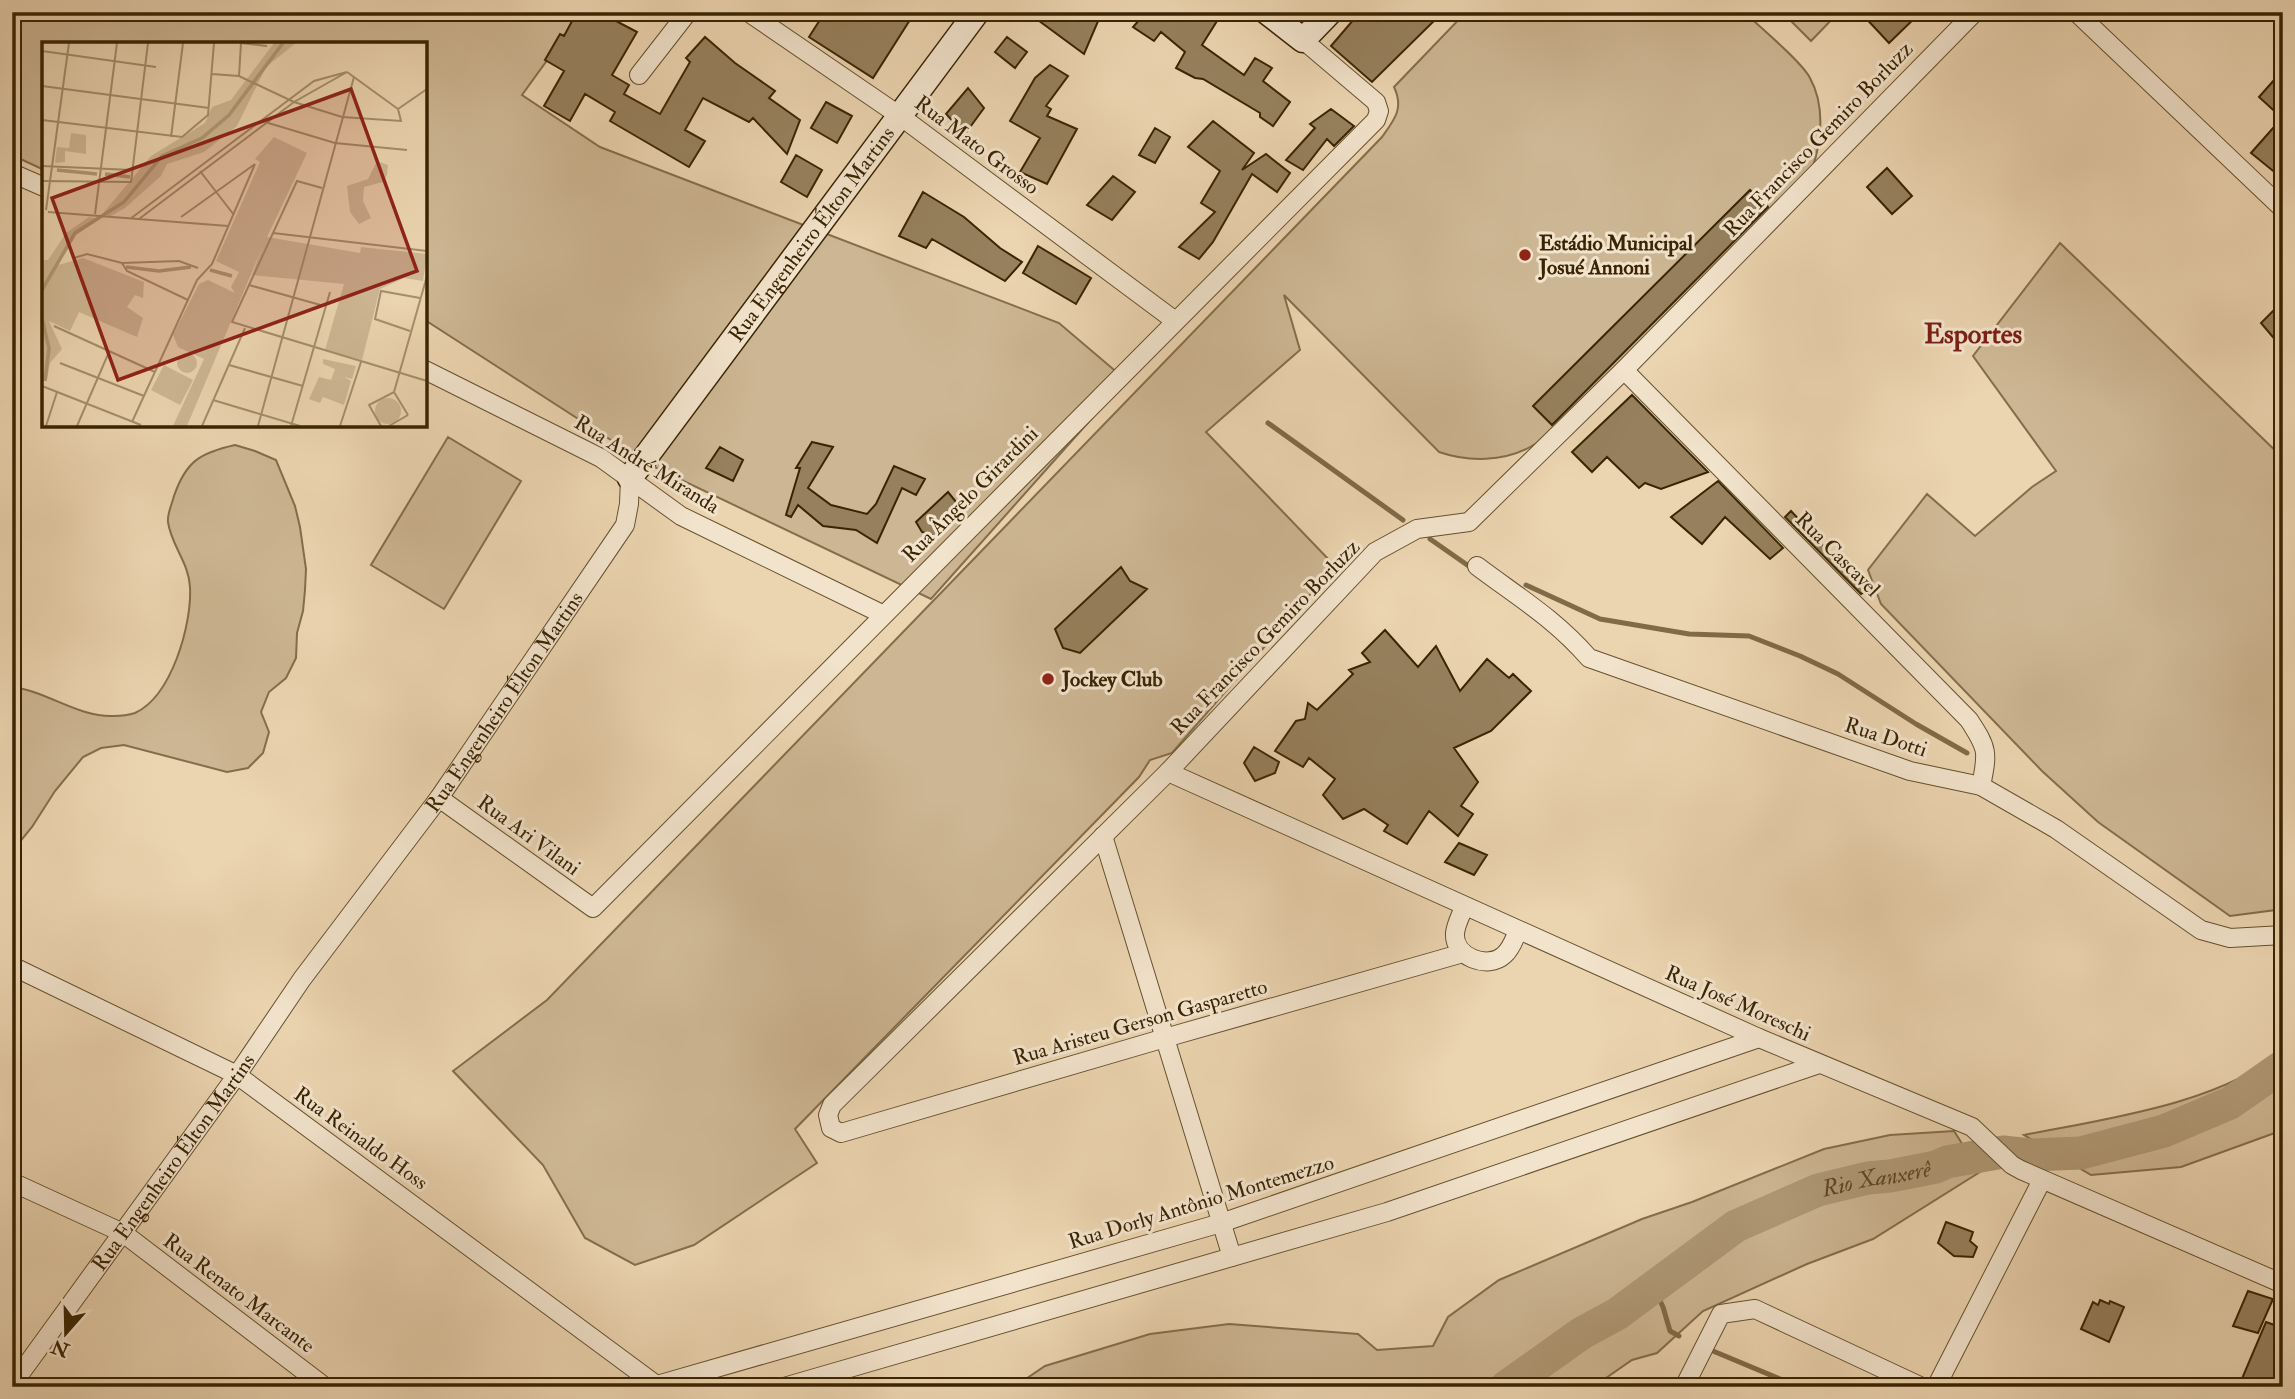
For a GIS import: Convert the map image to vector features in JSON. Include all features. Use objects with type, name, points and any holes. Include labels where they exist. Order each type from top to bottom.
[{"type":"street","points":[[639,75],[688,12]]},
{"type":"street","name":"Rua Mato Grosso","points":[[748,12],[900,116],[1174,320]]},
{"type":"street","name":"Rua Engenheiro Élton Martins","points":[[12,1385],[237,1075],[302,979],[439,798],[625,525],[630,478],[977,12]]},
{"type":"street","points":[[1267,12],[1303,40],[1330,12]]},
{"type":"street","name":"Rua Francisco Gemiro Borluzz","points":[[831,1128],[828,1115],[832,1105],[1168,772],[1375,552],[1417,529],[1469,522],[1625,370],[1975,12]]},
{"type":"street","points":[[2076,12],[2283,209]]},
{"type":"street","name":"Rua Ângelo Girardini","points":[[593,908],[1174,320],[1376,120],[1379,111],[1376,102],[1303,40]]},
{"type":"street","points":[[12,173],[42,186]]},
{"type":"street","name":"Rua Cascavel","points":[[1625,370],[1969,720],[1985,744],[1987,760],[1981,786]]},
{"type":"street","name":"Rua André Miranda","points":[[427,371],[601,458],[681,516],[882,614]]},
{"type":"street","name":"Rua Dotti","points":[[1477,566],[1540,611],[1589,658],[1910,771],[1981,786],[2056,829],[2201,930],[2230,938],[2283,934]]},
{"type":"street","name":"Rua José Moreschi","points":[[1168,772],[1759,1038],[1972,1127],[2012,1165],[2283,1284]]},
{"type":"street","name":"Rua Ari Vilani","points":[[439,798],[593,908]]},
{"type":"street","points":[[1103,836],[1232,1257]]},
{"type":"street","points":[[1464,906],[1455,933],[1456,941],[1463,953],[1477,961],[1496,960],[1511,947],[1518,931]]},
{"type":"street","name":"Rua Aristeu Gerson Gasparetto","points":[[831,1128],[841,1133],[1463,953]]},
{"type":"street","name":"Rua Reinaldo Hoss","points":[[12,966],[237,1075],[655,1386]]},
{"type":"street","name":"Rua Dorly Antônio Montemezzo","points":[[655,1386],[1222,1223],[1759,1038]]},
{"type":"street","points":[[784,1387],[1387,1212],[1819,1063]]},
{"type":"street","points":[[1936,1387],[2042,1180]]},
{"type":"street","name":"Rua Renato Marcante","points":[[12,1182],[123,1233],[325,1387]]},
{"type":"street","points":[[1684,1387],[1721,1314],[1755,1309],[1922,1387]]},
{"type":"shaded area","points":[[12,12],[582,12],[522,95],[600,147],[1059,323],[1126,380],[931,599],[648,464],[427,321],[427,42],[42,42],[42,169],[12,155]]},
{"type":"shaded area","name":"Jockey Club","points":[[1466,12],[1744,12],[1799,63],[1815,89],[1820,111],[1820,135],[1812,169],[1555,428],[1535,444],[1498,458],[1462,458],[1439,452],[1284,295],[1300,350],[1206,432],[1335,566],[1172,753],[1150,760],[1139,777],[795,1129],[817,1163],[694,1245],[635,1265],[585,1238],[543,1165],[453,1071],[547,1000],[1382,137],[1397,113],[1398,101],[1394,87]]},
{"type":"shaded area","points":[[1782,12],[1839,12],[1811,41]]},
{"type":"shaded area","points":[[2060,243],[2283,458],[2283,909],[2230,916],[2098,822],[2042,771],[1881,604],[1868,570],[1927,494],[1975,536],[2032,487],[2056,471],[1973,356]]},
{"type":"shaded area","points":[[448,437],[521,481],[444,609],[371,565]]},
{"type":"shaded area","points":[[235,445],[276,460],[295,506],[306,569],[296,658],[286,678],[269,692],[261,712],[269,732],[263,753],[248,768],[227,772],[124,745],[101,748],[83,757],[55,791],[32,827],[19,843],[12,846],[12,687],[101,715],[133,714],[148,704],[159,691],[177,658],[190,602],[189,578],[168,522],[174,496],[184,474],[196,460],[212,451]]},
{"type":"shaded area","points":[[2283,1049],[2283,1130],[2181,1167],[2091,1175],[2024,1135],[2161,1107],[2196,1096],[2259,1068]]},
{"type":"shaded area","points":[[1954,1131],[1980,1172],[1873,1239],[1807,1264],[1703,1311],[1657,1353],[1632,1360],[1593,1387],[1014,1387],[1045,1366],[1150,1334],[1229,1324],[1358,1334],[1377,1350],[1433,1346],[1448,1317],[1499,1280],[1642,1219],[1824,1149],[1890,1135]]},
{"type":"building","points":[[577,12],[599,12],[637,32],[612,75],[629,85],[624,94],[660,114],[690,62],[686,58],[705,37],[735,63],[775,91],[769,98],[800,120],[787,154],[753,118],[749,122],[703,98],[685,130],[705,141],[689,167],[610,121],[615,112],[585,94],[570,121],[544,106],[564,71],[545,60],[560,34],[564,36]]},
{"type":"building","points":[[825,12],[915,12],[873,78],[809,37]]},
{"type":"building","points":[[1027,12],[1102,12],[1084,54]]},
{"type":"building","points":[[1146,12],[1191,12],[1217,21],[1202,45],[1244,75],[1255,58],[1272,68],[1263,81],[1290,102],[1273,126],[1260,117],[1260,113],[1203,79],[1176,68],[1185,52],[1161,32],[1154,41],[1133,27]]},
{"type":"building","points":[[1360,12],[1443,12],[1372,82],[1331,46]]},
{"type":"building","points":[[1860,12],[1921,12],[1889,43]]},
{"type":"building","points":[[1007,37],[1027,52],[1015,68],[995,52]]},
{"type":"building","points":[[1050,65],[1068,76],[1046,106],[1051,109],[1047,116],[1077,129],[1047,184],[1020,172],[1040,138],[1010,121],[1035,78]]},
{"type":"building","points":[[2283,70],[2283,179],[2251,153],[2282,118],[2259,97]]},
{"type":"building","points":[[968,88],[984,108],[965,134],[946,114]]},
{"type":"building","points":[[826,102],[852,116],[837,143],[811,128]]},
{"type":"building","points":[[1331,109],[1354,126],[1334,146],[1327,139],[1303,170],[1286,160],[1315,128],[1310,124]]},
{"type":"building","points":[[1213,121],[1254,153],[1242,170],[1266,154],[1290,173],[1277,192],[1252,174],[1213,242],[1199,259],[1179,247],[1215,212],[1201,203],[1220,171],[1188,147]]},
{"type":"building","points":[[1155,128],[1170,137],[1155,163],[1139,155]]},
{"type":"building","points":[[796,155],[822,170],[807,197],[781,182]]},
{"type":"building","points":[[1887,168],[1912,196],[1892,214],[1867,187]]},
{"type":"building","points":[[1113,176],[1135,192],[1112,220],[1087,205]]},
{"type":"building","points":[[1750,190],[1768,207],[1552,425],[1533,406]]},
{"type":"building","points":[[923,192],[964,217],[1000,248],[1022,262],[1005,281],[932,239],[926,248],[899,236]]},
{"type":"building","points":[[1038,246],[1091,278],[1076,304],[1023,273]]},
{"type":"building","points":[[2283,301],[2283,349],[2261,323]]},
{"type":"building","points":[[1632,395],[1708,472],[1661,489],[1645,483],[1639,488],[1607,457],[1592,472],[1572,452]]},
{"type":"building","points":[[812,442],[833,447],[808,488],[831,505],[867,514],[876,504],[894,466],[925,479],[916,495],[902,488],[877,543],[856,530],[823,526],[798,505],[791,517],[786,515],[800,468],[796,468]]},
{"type":"building","points":[[720,447],[743,460],[733,481],[706,468]]},
{"type":"building","points":[[1718,481],[1783,548],[1770,559],[1725,517],[1702,544],[1671,517]]},
{"type":"building","points":[[948,492],[961,508],[939,537],[922,532],[916,522]]},
{"type":"building","points":[[1791,511],[1866,591],[1861,594],[1785,517]]},
{"type":"building","points":[[1121,567],[1130,581],[1147,589],[1080,653],[1063,648],[1055,629]]},
{"type":"building","points":[[1385,630],[1418,667],[1436,646],[1460,691],[1487,659],[1509,678],[1513,674],[1531,691],[1491,731],[1454,748],[1478,782],[1461,806],[1473,814],[1458,836],[1429,811],[1407,844],[1384,831],[1388,825],[1364,809],[1343,819],[1323,795],[1335,779],[1309,758],[1303,767],[1275,751],[1296,721],[1305,719],[1308,703],[1317,710],[1353,674],[1349,670],[1370,662],[1362,653]]},
{"type":"building","points":[[1254,747],[1279,762],[1275,773],[1255,781],[1244,763]]},
{"type":"building","points":[[1459,843],[1487,855],[1474,875],[1445,862]]},
{"type":"building","points":[[1946,1222],[1973,1232],[1970,1241],[1977,1247],[1973,1257],[1954,1256],[1938,1243]]},
{"type":"building","points":[[2248,1291],[2273,1299],[2258,1333],[2233,1326]]},
{"type":"building","points":[[2100,1300],[2124,1307],[2109,1342],[2081,1329],[2093,1302],[2098,1305]]},
{"type":"building","points":[[2266,1322],[2283,1328],[2283,1362],[2272,1387],[2256,1387],[2241,1381]]},
{"type":"waterway","points":[[1268,423],[1403,520]]},
{"type":"waterway","points":[[1430,539],[1473,569]]},
{"type":"waterway","points":[[1526,585],[1600,619],[1689,634],[1749,636],[1838,674],[1967,753]]},
{"type":"waterway","name":"Rio Xanxerê","points":[[1506,1387],[1582,1333],[1617,1314],[1736,1226],[1818,1190],[2003,1152],[2031,1155],[2081,1153],[2164,1131],[2230,1103],[2283,1066]]},
{"type":"waterway","points":[[1654,1288],[1670,1331],[1679,1336]]},
{"type":"waterway","points":[[1713,1351],[1799,1387]]},
{"type":"place","name":"Estádio Municipal Josué Annoni","points":[[1525,255]]},
{"type":"place","name":"Jockey Club","points":[[1048,679]]},
{"type":"district","name":"Esportes","points":[[1973,333]]}]
